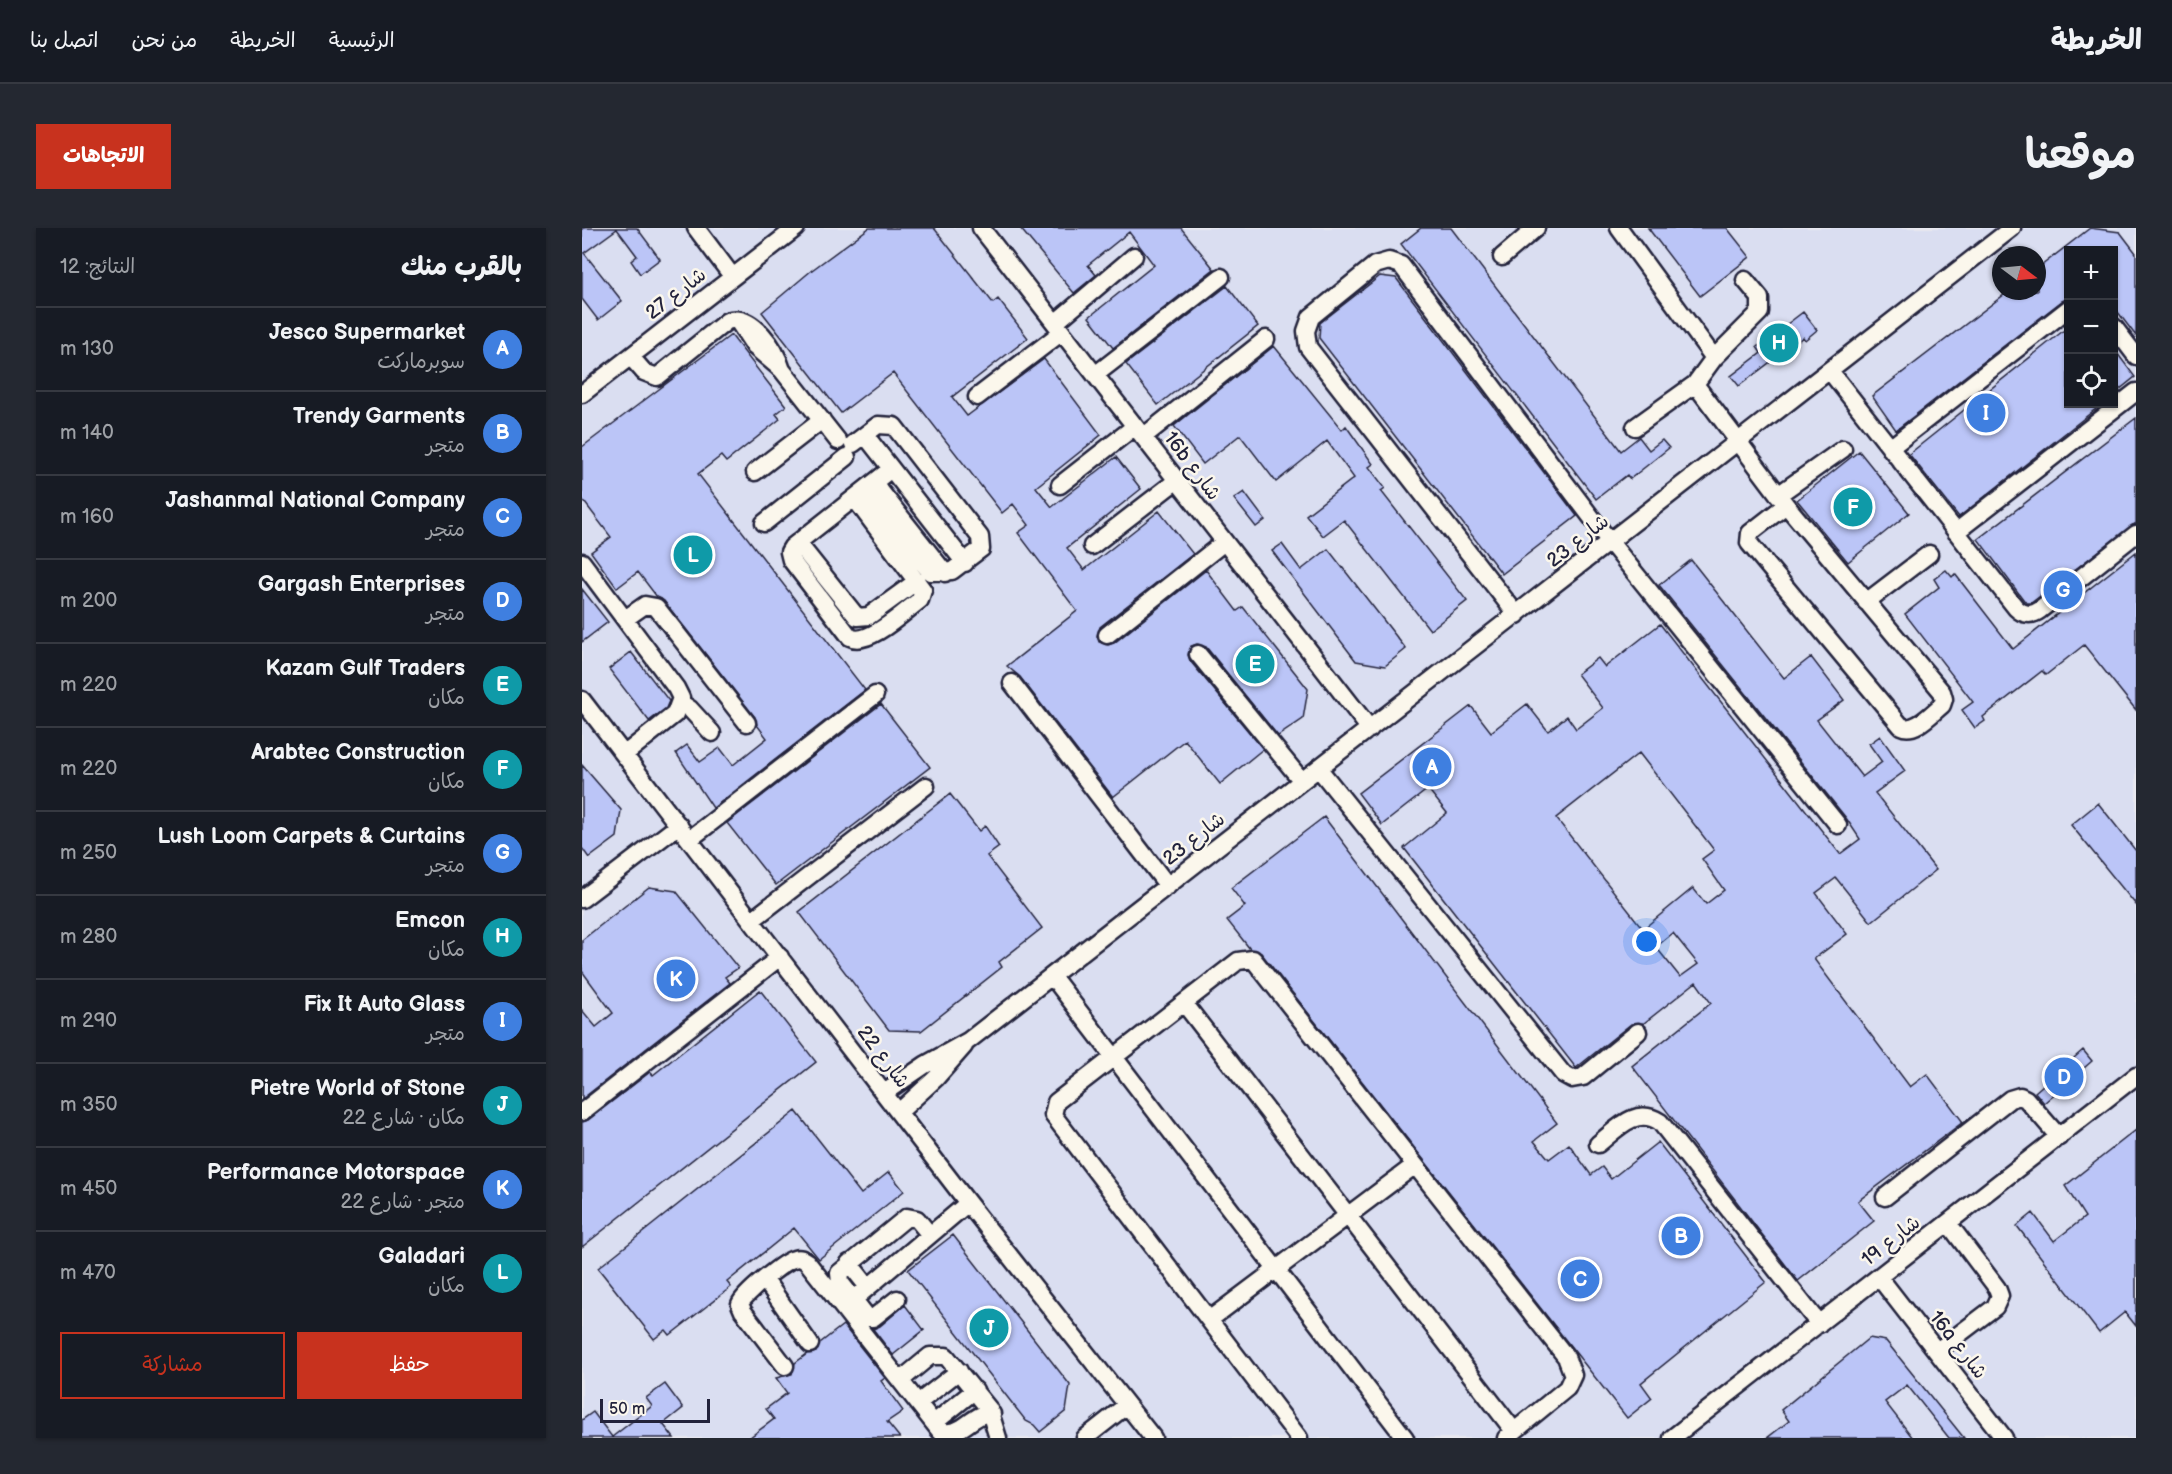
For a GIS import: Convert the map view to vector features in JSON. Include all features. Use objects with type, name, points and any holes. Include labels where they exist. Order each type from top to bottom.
[{"type":"street","points":[[696,228],[732,276]]},
{"type":"street","name":"شارع 27","points":[[582,394],[796,228]]},
{"type":"street","name":"16b شارع","points":[[981,228],[1223,543],[1370,729]]},
{"type":"street","points":[[1502,257],[1536,228]]},
{"type":"street","points":[[1619,228],[1714,358]]},
{"type":"street","name":"شارع 23","points":[[885,1093],[925,1065],[968,1041],[2012,228]]},
{"type":"street","points":[[977,397],[1058,328],[1134,256]]},
{"type":"street","points":[[1517,615],[1308,347],[1307,324],[1311,317],[1375,265],[1389,261],[1401,265],[1610,542],[1838,825]]},
{"type":"street","points":[[1095,375],[1221,277]]},
{"type":"street","points":[[1635,427],[1695,384],[1714,358],[1760,312],[1760,298],[1745,280]]},
{"type":"street","points":[[1890,448],[2064,312]]},
{"type":"street","points":[[631,357],[644,372],[657,377],[727,321],[738,320],[763,336],[775,352],[782,370],[822,420],[851,444],[891,469],[965,563]]},
{"type":"street","points":[[2118,332],[2136,356]]},
{"type":"street","points":[[1060,485],[1138,432],[1266,339]]},
{"type":"street","points":[[1830,371],[2016,608],[2028,614],[2040,610],[2136,534]]},
{"type":"street","points":[[1695,384],[1782,500],[1944,696],[1942,705],[1914,727],[1907,729],[1901,726],[1749,543],[1750,533],[1782,500],[1843,449]]},
{"type":"street","points":[[1956,532],[2136,392]]},
{"type":"street","points":[[755,472],[822,420]]},
{"type":"street","points":[[764,523],[851,444],[882,424],[897,429],[980,537],[979,552],[965,563],[945,573],[865,491]]},
{"type":"street","points":[[865,491],[923,591],[920,600],[866,639],[855,639],[791,560],[790,549],[891,469]]},
{"type":"street","points":[[1092,546],[1176,481]]},
{"type":"street","points":[[1107,635],[1223,543]]},
{"type":"street","points":[[1866,602],[1929,554]]},
{"type":"street","points":[[582,562],[676,688],[681,703],[690,709],[712,733]]},
{"type":"street","points":[[625,620],[645,605],[656,607],[747,723]]},
{"type":"street","points":[[1198,654],[1302,781]]},
{"type":"street","name":"شارع 23","points":[[1012,683],[1168,886]]},
{"type":"street","points":[[690,839],[875,695]]},
{"type":"street","name":"شارع 22","points":[[582,700],[968,1203],[1153,1438]]},
{"type":"street","points":[[625,754],[675,714],[681,703]]},
{"type":"street","points":[[1319,769],[1563,1074],[1572,1079],[1583,1077],[1638,1032]]},
{"type":"street","points":[[752,920],[926,786]]},
{"type":"street","points":[[582,899],[679,825]]},
{"type":"street","points":[[582,1113],[780,957]]},
{"type":"street","points":[[1184,1003],[1347,1215],[1510,1435],[1568,1388],[1573,1375],[1566,1357],[1253,959],[1238,961],[1056,1102],[1053,1115],[1299,1438]]},
{"type":"street","points":[[1052,976],[1405,1438]]},
{"type":"street","name":"شارع 23","points":[[899,1112],[936,1078],[968,1041]]},
{"type":"street","name":"شارع 19","points":[[1672,1438],[2136,1076]]},
{"type":"street","points":[[1885,1197],[2010,1099],[2018,1096],[2026,1099],[2059,1137]]},
{"type":"street","points":[[1598,1144],[1631,1118],[1646,1116],[1660,1122],[1819,1324]]},
{"type":"street","points":[[1209,1320],[1415,1165]]},
{"type":"street","points":[[848,1304],[968,1203]]},
{"type":"street","points":[[930,1235],[917,1219],[908,1217],[841,1270],[838,1279],[848,1304],[900,1380],[943,1432],[955,1433],[984,1414],[992,1414]]},
{"type":"street","points":[[1937,1352],[1995,1307],[2000,1296],[1997,1288],[1948,1223]]},
{"type":"street","points":[[785,1366],[741,1308],[744,1296],[792,1259],[804,1260],[848,1304],[868,1318],[873,1318],[892,1303],[869,1286],[849,1263]]},
{"type":"street","name":"16a شارع","points":[[1879,1277],[2004,1438]]},
{"type":"street","points":[[765,1280],[810,1344]]},
{"type":"street","points":[[900,1380],[934,1355],[946,1356],[992,1414],[998,1438]]},
{"type":"street","points":[[918,1403],[959,1371]]},
{"type":"street","points":[[934,1423],[975,1390]]},
{"type":"street","points":[[1085,1438],[1127,1405]]},
{"type":"shaded area","points":[[582,228],[2136,228],[2136,1438],[582,1438]]},
{"type":"building","points":[[582,228],[637,228],[660,259],[640,274],[631,261],[637,256],[617,229],[584,253],[622,301],[598,320],[582,299]]},
{"type":"building","points":[[869,228],[934,228],[993,303],[998,299],[1028,338],[952,397],[967,416],[1044,359],[1101,435],[1036,487],[1052,507],[1116,457],[1141,489],[1067,548],[1084,570],[1159,511],[1193,554],[1100,627],[1097,636],[1099,642],[1108,645],[1114,643],[1206,570],[1237,611],[1243,607],[1308,689],[1303,719],[1278,736],[1206,647],[1197,644],[1191,646],[1188,655],[1190,661],[1263,749],[1220,784],[1185,740],[1113,797],[1020,677],[1007,666],[1077,611],[1018,533],[1029,525],[1013,504],[1002,513],[893,373],[841,413],[762,312],[812,270]]},
{"type":"building","points":[[1020,228],[1181,228],[1214,269],[1113,348],[1089,317],[1154,265],[1129,232],[1088,265],[1096,275],[1074,293]]},
{"type":"building","points":[[1421,228],[1451,228],[1621,451],[1639,437],[1649,450],[1662,440],[1669,448],[1630,479],[1627,475],[1596,499],[1401,244]]},
{"type":"building","points":[[1648,228],[1727,228],[1750,257],[1700,296]]},
{"type":"building","points":[[2090,228],[2120,232],[2136,253],[2136,336],[2118,312],[2118,246],[2067,246]]},
{"type":"building","points":[[2064,248],[2064,300],[1896,430],[1872,396],[1997,300],[2046,300],[2046,262]]},
{"type":"building","points":[[1380,276],[1396,278],[1577,516],[1502,574],[1319,338],[1320,323]]},
{"type":"building","points":[[1227,286],[1258,326],[1158,405],[1126,364]]},
{"type":"building","points":[[1803,312],[1817,330],[1805,340],[1803,337],[1739,386],[1731,376],[1761,353],[1757,347]]},
{"type":"building","points":[[2064,330],[2064,408],[2097,408],[1959,517],[1909,454]]},
{"type":"building","points":[[731,335],[786,406],[776,414],[780,419],[726,462],[721,456],[698,474],[865,690],[713,808],[676,753],[687,745],[700,762],[720,748],[733,765],[767,738],[757,725],[755,717],[664,601],[657,597],[638,572],[617,588],[591,552],[611,537],[582,499],[582,447]]},
{"type":"building","points":[[1274,346],[1342,430],[1346,426],[1373,464],[1369,467],[1385,488],[1381,491],[1467,601],[1430,630],[1344,520],[1323,536],[1306,515],[1354,478],[1327,441],[1276,482],[1240,435],[1203,464],[1174,426]]},
{"type":"building","points":[[2118,354],[2135,377],[2118,391]]},
{"type":"building","points":[[2136,418],[2136,523],[2031,603],[2026,603],[1978,539]]},
{"type":"building","points":[[1859,451],[1909,513],[1848,562],[1797,500]]},
{"type":"building","points":[[1244,492],[1265,520],[1256,527],[1234,499]]},
{"type":"building","points":[[1282,544],[1301,570],[1328,549],[1406,649],[1385,666],[1356,661],[1272,551]]},
{"type":"building","points":[[2136,552],[2136,710],[2084,645],[2046,675],[2042,671],[1983,717],[1985,721],[1975,728],[1962,710],[1973,702],[1905,614],[1939,587],[1934,579],[1946,570],[1952,577],[1955,574],[2013,649]]},
{"type":"building","points":[[1691,560],[1784,678],[1811,657],[1844,700],[1817,720],[1862,777],[1882,762],[1869,744],[1880,736],[1905,771],[1875,793],[1936,870],[1871,922],[1836,878],[1816,893],[1847,934],[1814,959],[1910,1087],[1927,1074],[1963,1122],[1858,1201],[1874,1221],[1798,1281],[1632,1066],[1711,1003],[1696,982],[1644,1023],[1631,1024],[1576,1068],[1404,848],[1447,813],[1428,789],[1382,825],[1358,793],[1471,706],[1491,732],[1527,704],[1548,731],[1567,716],[1576,729],[1603,708],[1577,674],[1598,658],[1605,667],[1660,624],[1840,854],[1860,839],[1846,818],[1659,585]],"holes":[[[1639,753],[1714,850],[1702,859],[1724,890],[1706,904],[1693,888],[1643,929],[1556,818]],[[1673,933],[1698,964],[1680,977],[1656,947]]]},
{"type":"building","points":[[582,589],[608,622],[582,642]]},
{"type":"building","points":[[631,652],[669,701],[666,708],[649,721],[609,669]]},
{"type":"building","points":[[881,704],[930,767],[776,885],[727,823]]},
{"type":"building","points":[[582,765],[621,810],[617,837],[589,858],[582,848]]},
{"type":"building","points":[[950,794],[979,831],[985,826],[999,847],[987,856],[1042,928],[999,962],[1002,967],[921,1031],[889,1030],[799,912]]},
{"type":"building","points":[[2098,803],[2136,851],[2136,905],[2071,825]]},
{"type":"building","points":[[1324,817],[1557,1123],[1534,1141],[1549,1159],[1569,1144],[1591,1175],[1602,1167],[1611,1179],[1658,1142],[1766,1282],[1641,1383],[1652,1398],[1627,1418],[1261,953],[1250,949],[1227,920],[1245,906],[1231,888]]},
{"type":"building","points":[[649,887],[676,891],[738,968],[725,977],[730,983],[582,1099],[582,1010],[596,1027],[613,1013],[582,971],[582,940]]},
{"type":"building","points":[[760,990],[816,1062],[582,1247],[582,1122],[588,1120],[650,1072],[653,1075]]},
{"type":"building","points":[[2083,1050],[2092,1061],[2044,1103],[2035,1092]]},
{"type":"building","points":[[796,1111],[861,1194],[889,1172],[904,1191],[819,1259],[794,1228],[727,1282],[731,1287],[670,1335],[666,1330],[654,1339],[598,1268]]},
{"type":"building","points":[[2136,1130],[2136,1326],[2125,1312],[2099,1333],[2017,1226],[2033,1213],[2054,1241],[2085,1217],[2065,1186]]},
{"type":"building","points":[[953,1235],[1070,1385],[1066,1411],[1040,1432],[1026,1421],[908,1270]]},
{"type":"building","points":[[905,1305],[924,1330],[893,1355],[873,1329]]},
{"type":"building","points":[[843,1325],[885,1378],[881,1381],[903,1411],[887,1422],[900,1438],[749,1438],[774,1419],[766,1409],[787,1393],[776,1378],[792,1374],[795,1363],[807,1354],[816,1352],[820,1343]]},
{"type":"building","points":[[1869,1338],[1886,1341],[1964,1438],[1949,1438],[1907,1385],[1885,1402],[1913,1438],[1767,1438],[1789,1421],[1781,1410]]},
{"type":"building","points":[[665,1384],[683,1408],[663,1424],[674,1438],[582,1438],[582,1420],[593,1412],[612,1437],[652,1406],[646,1398]]},
{"type":"place","name":"Emcon","points":[[1779,343]]},
{"type":"place","name":"Fix It Auto Glass","points":[[1986,413]]},
{"type":"place","name":"Arabtec Construction","points":[[1853,507]]},
{"type":"place","name":"Galadari","points":[[693,555]]},
{"type":"place","name":"Lush Loom Carpets & Curtains","points":[[2063,590]]},
{"type":"place","name":"Kazam Gulf Traders","points":[[1255,664]]},
{"type":"place","name":"Jesco Supermarket","points":[[1432,767]]},
{"type":"place","name":"Performance Motorspace","points":[[676,979]]},
{"type":"place","name":"Gargash Enterprises","points":[[2064,1077]]},
{"type":"place","name":"Trendy Garments","points":[[1681,1236]]},
{"type":"place","name":"Jashanmal National Company","points":[[1580,1279]]},
{"type":"place","name":"Pietre World of Stone","points":[[989,1328]]}]
